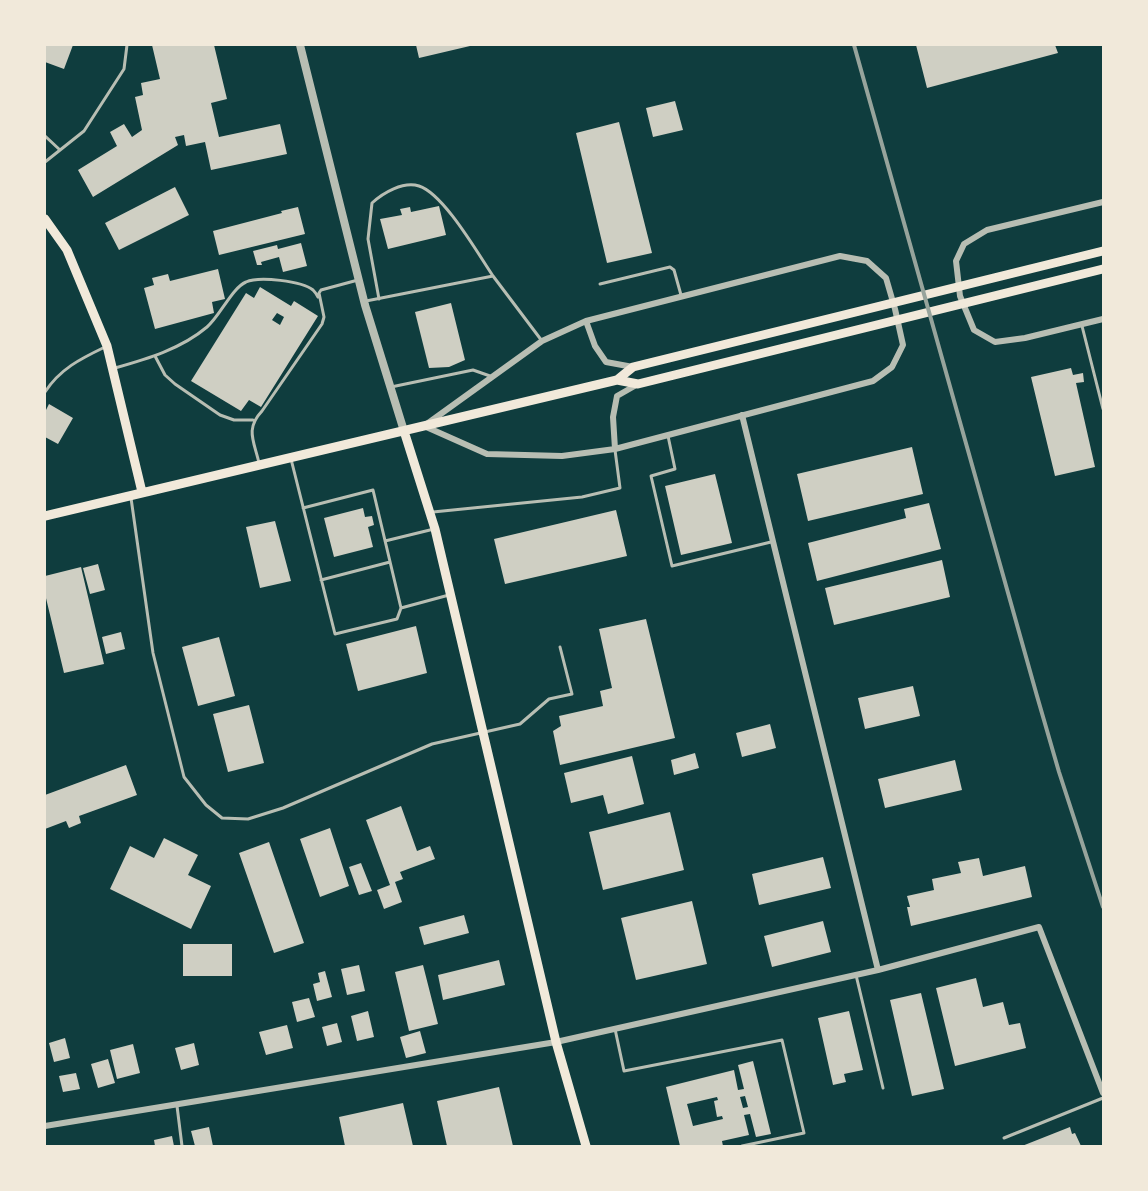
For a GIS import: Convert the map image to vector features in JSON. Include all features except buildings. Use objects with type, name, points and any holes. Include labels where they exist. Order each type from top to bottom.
[{"type":"main road","points":[[45,219],[67,250],[107,346],[142,492]]},
{"type":"main road","points":[[617,380],[633,367],[1103,251]]},
{"type":"main road","points":[[45,516],[617,380],[638,384],[1103,269]]},
{"type":"main road","points":[[404,431],[431,513],[556,1042],[586,1146]]},
{"type":"street","points":[[300,45],[364,302],[404,431]]},
{"type":"street","points":[[1103,202],[987,230],[964,244],[956,261],[960,296],[974,330],[996,342],[1025,338],[1103,319]]},
{"type":"street","points":[[840,256],[867,261],[886,278],[903,345],[892,367],[873,381],[615,448],[562,456],[487,454],[424,426],[542,341],[586,321],[840,256]]},
{"type":"street","points":[[586,321],[595,346],[606,362],[633,367]]},
{"type":"street","points":[[615,448],[613,417],[617,396],[638,384]]},
{"type":"street","points":[[742,415],[878,970]]},
{"type":"street","points":[[45,1126],[556,1042],[878,970],[1039,927],[1103,1093]]},
{"type":"lane","points":[[45,162],[84,131],[124,69],[127,45]]},
{"type":"lane","points":[[45,136],[60,150]]},
{"type":"lane","points":[[379,299],[368,239],[372,203],[384,193],[416,185],[429,190],[441,201],[542,341]]},
{"type":"lane","points":[[600,284],[670,267],[674,270],[682,297]]},
{"type":"lane","points":[[364,302],[493,276]]},
{"type":"lane","points":[[113,369],[174,348],[207,327],[224,309],[237,287],[245,282],[275,279],[313,289],[324,316],[322,324],[262,411],[253,420],[251,429],[259,465]]},
{"type":"lane","points":[[318,297],[321,290],[359,279]]},
{"type":"lane","points":[[1081,324],[1103,409]]},
{"type":"lane","points":[[45,392],[54,378],[64,369],[107,346]]},
{"type":"lane","points":[[155,356],[165,375],[174,384],[220,415],[234,420],[253,420]]},
{"type":"lane","points":[[391,387],[473,370],[492,377]]},
{"type":"lane","points":[[668,434],[675,469],[651,476],[672,566],[773,541]]},
{"type":"lane","points":[[431,513],[582,497],[620,488],[615,448]]},
{"type":"lane","points":[[290,457],[302,508],[335,634],[397,619],[401,608],[373,490],[302,508]]},
{"type":"lane","points":[[130,495],[153,653],[184,777],[206,805],[222,818],[248,819],[283,808],[432,744],[520,724],[549,699],[572,694],[560,646]]},
{"type":"lane","points":[[385,541],[435,529]]},
{"type":"lane","points":[[321,580],[390,562]]},
{"type":"lane","points":[[401,608],[450,594]]},
{"type":"lane","points":[[856,975],[883,1088]]},
{"type":"lane","points":[[615,1029],[624,1071],[782,1040],[804,1133],[742,1146]]},
{"type":"lane","points":[[1004,1138],[1103,1098]]},
{"type":"lane","points":[[177,1104],[182,1146]]},
{"type":"railway","points":[[854,45],[1037,696],[1103,907]]}]
